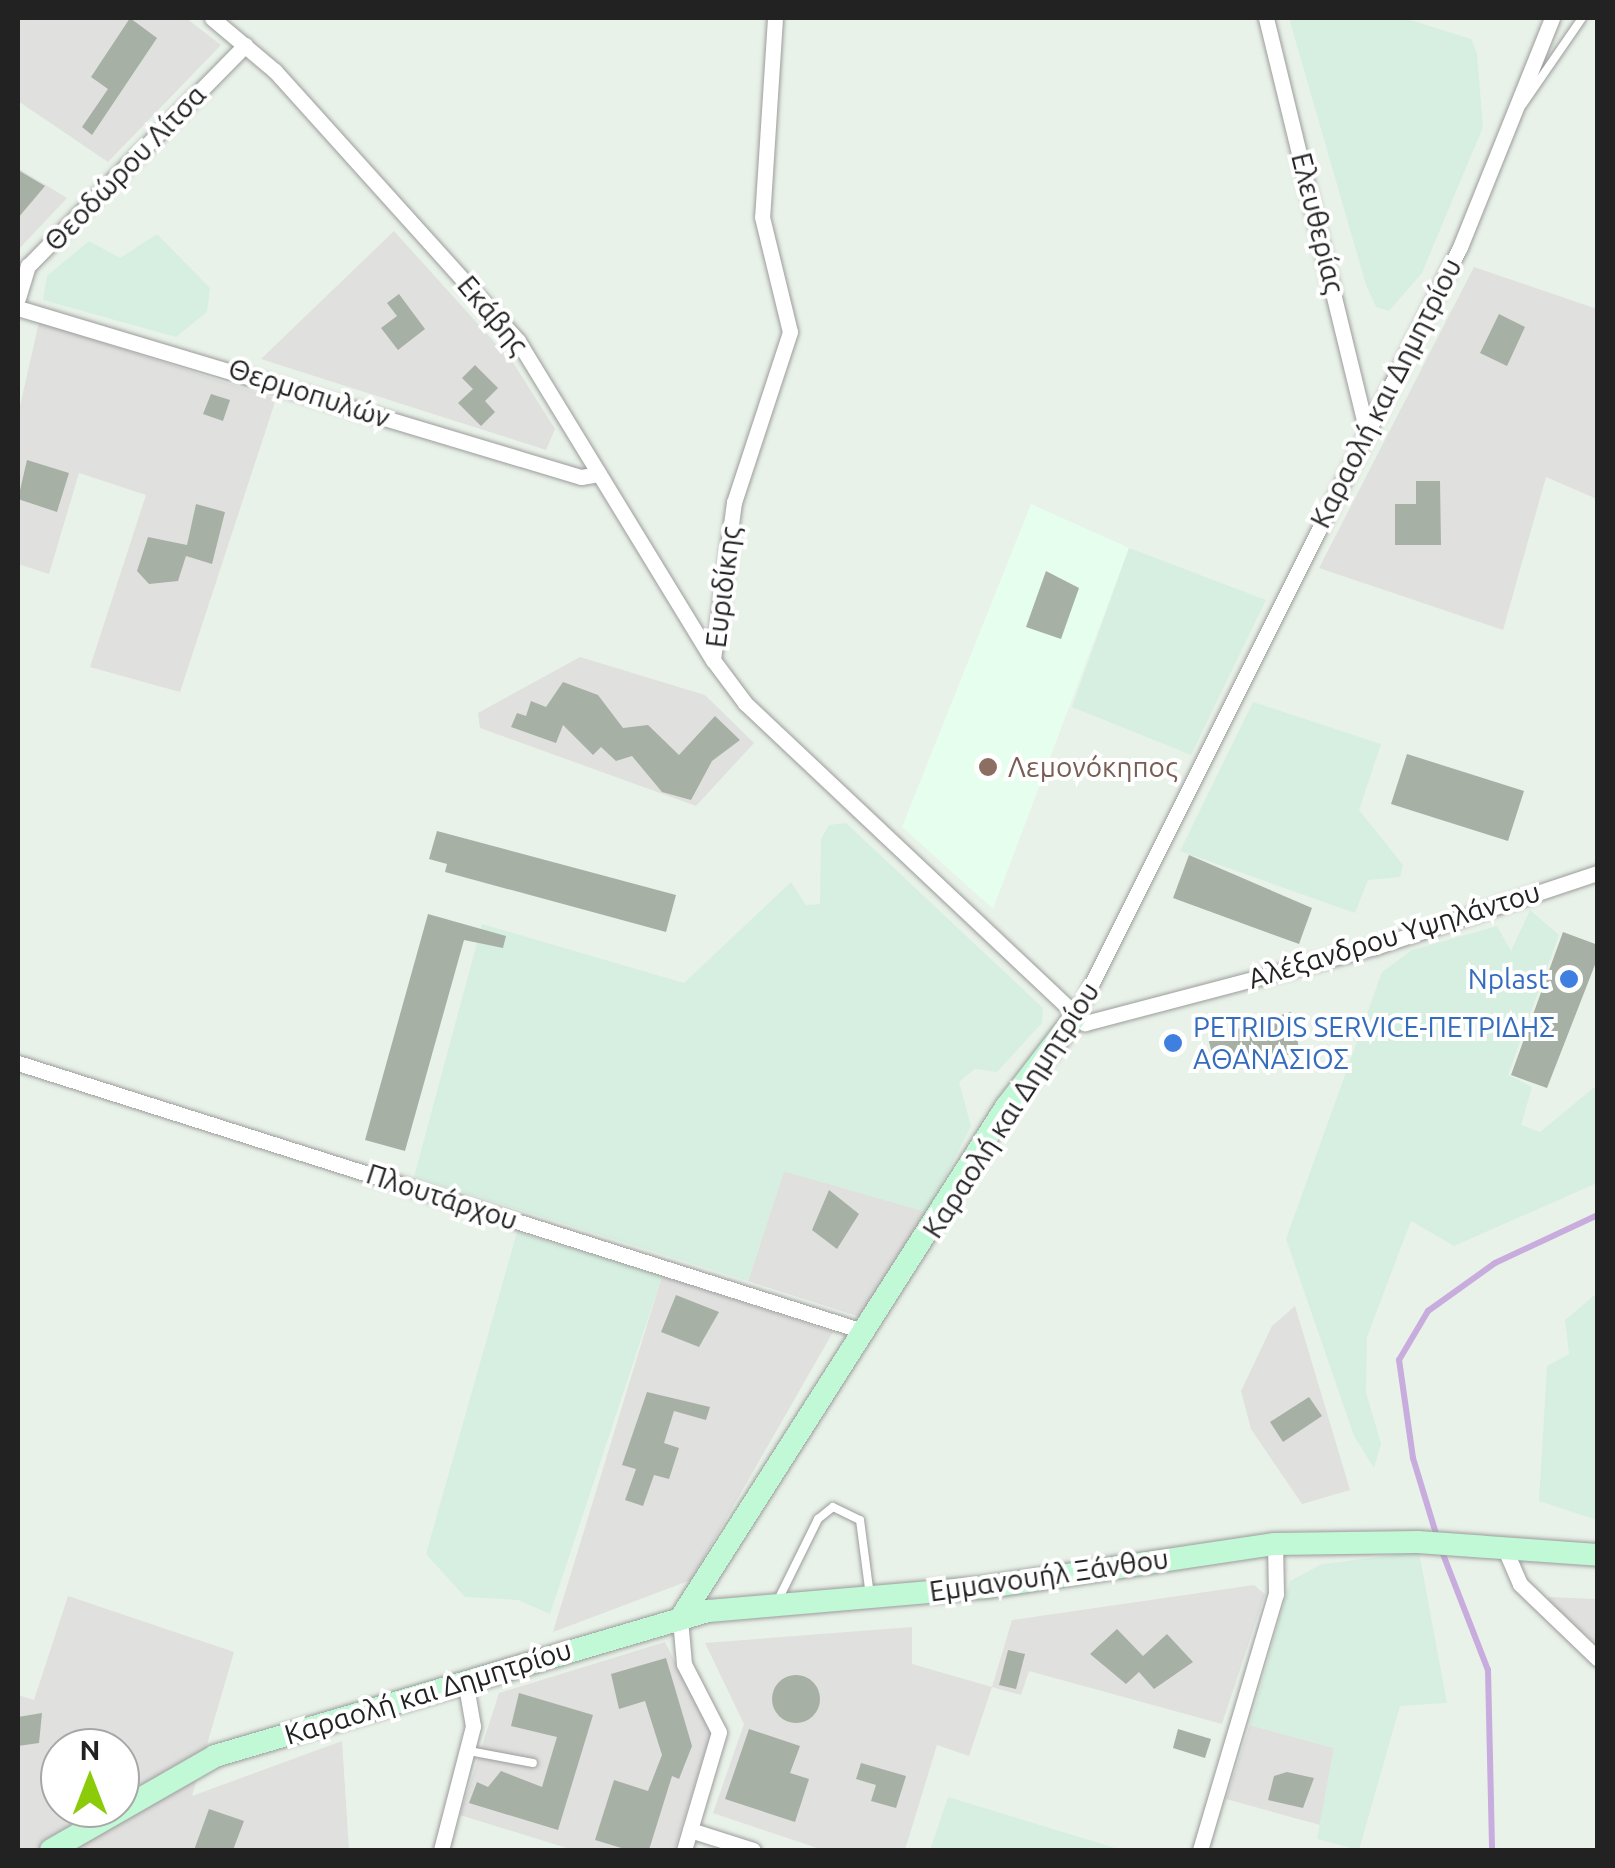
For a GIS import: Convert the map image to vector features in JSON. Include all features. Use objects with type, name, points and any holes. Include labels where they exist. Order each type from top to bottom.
[{"type":"street","name":"Εκάβης","points":[[212,18],[245,45],[518,340],[712,660]]},
{"type":"street","name":"Ευριδίκης","points":[[776,18],[762,217],[790,332],[734,502],[712,660],[1075,1017]]},
{"type":"street","name":"Ελευθερίας","points":[[1266,18],[1366,429]]},
{"type":"street","name":"Καραολή και Δημητρίου","points":[[51,1850],[214,1756],[680,1618],[1006,1107],[1075,1017],[1518,112],[1552,18]]},
{"type":"street","name":"Θεοδώρου Λίτσα","points":[[18,298],[28,266],[245,45]]},
{"type":"street","name":"Θερμοπυλών","points":[[18,308],[581,478],[599,474]]},
{"type":"street","name":"Αλέξανδρου Υψηλάντου","points":[[1075,1017],[1132,1013],[1356,952],[1598,873]]},
{"type":"street","name":"Πλουτάρχου","points":[[18,1063],[866,1332]]},
{"type":"street","name":"Εμμανουήλ Ξάνθου","points":[[680,1618],[870,1598],[1275,1544],[1418,1542],[1504,1548]]},
{"type":"street","points":[[1200,1850],[1276,1594],[1275,1544]]},
{"type":"street","points":[[1598,1555],[1504,1548],[1520,1584],[1598,1659]]},
{"type":"street","points":[[680,1618],[684,1664],[719,1732],[684,1850]]},
{"type":"street","points":[[442,1850],[470,1750],[464,1680]]},
{"type":"street","points":[[690,1830],[753,1850]]},
{"type":"lane","points":[[1518,112],[1582,18]]},
{"type":"lane","points":[[775,1606],[818,1519],[833,1507],[860,1520],[870,1598]]},
{"type":"lane","points":[[470,1750],[533,1763]]},
{"type":"shaded area","points":[[18,18],[186,18],[221,45],[108,162],[18,101]]},
{"type":"shaded area","points":[[1289,18],[1404,18],[1471,39],[1477,54],[1483,127],[1422,273],[1389,311],[1376,307],[1366,285]]},
{"type":"shaded area","points":[[18,168],[67,198],[18,250]]},
{"type":"shaded area","points":[[394,231],[514,364],[555,429],[546,450],[261,359]]},
{"type":"shaded area","points":[[157,234],[210,288],[207,312],[176,337],[43,300],[47,276],[89,241],[120,258]]},
{"type":"shaded area","points":[[1474,267],[1597,309],[1597,499],[1546,477],[1503,630],[1319,568]]},
{"type":"shaded area","points":[[39,322],[276,399],[180,692],[90,667],[146,495],[79,473],[49,574],[18,564],[18,415]]},
{"type":"shaded area","name":"Λεμονόκηπος","points":[[1031,504],[1129,548],[993,909],[902,827]]},
{"type":"shaded area","points":[[1129,548],[1266,600],[1191,755],[1072,707]]},
{"type":"shaded area","points":[[580,657],[705,695],[754,743],[696,806],[480,728],[478,713]]},
{"type":"shaded area","points":[[1253,702],[1381,744],[1359,810],[1403,865],[1400,877],[1368,880],[1355,913],[1180,851]]},
{"type":"shaded area","points":[[846,823],[1043,1008],[1042,1023],[997,1072],[975,1069],[959,1082],[971,1126],[927,1212],[784,1171],[748,1281],[414,1177],[482,924],[684,983],[791,882],[806,905],[820,904],[821,839],[829,825]]},
{"type":"shaded area","points":[[1530,910],[1559,935],[1508,1075],[1532,1087],[1521,1125],[1540,1132],[1597,1085],[1597,1183],[1454,1246],[1411,1221],[1367,1337],[1366,1392],[1381,1444],[1374,1468],[1354,1436],[1286,1239],[1382,972],[1412,950],[1497,926],[1511,951]]},
{"type":"shaded area","points":[[784,1171],[927,1212],[860,1317],[748,1281]]},
{"type":"shaded area","points":[[517,1232],[662,1276],[550,1614],[518,1600],[465,1597],[426,1554]]},
{"type":"shaded area","points":[[662,1276],[833,1332],[691,1580],[553,1632]]},
{"type":"shaded area","points":[[1597,1293],[1597,1520],[1539,1501],[1547,1366],[1569,1354],[1565,1320]]},
{"type":"shaded area","points":[[1295,1306],[1350,1490],[1302,1504],[1251,1429],[1241,1391],[1272,1326]]},
{"type":"shaded area","points":[[1419,1552],[1447,1703],[1400,1706],[1359,1850],[1317,1839],[1334,1748],[1250,1725],[1290,1581],[1322,1564]]},
{"type":"shaded area","points":[[1254,1585],[1265,1594],[1222,1724],[1029,1671],[1021,1695],[992,1687],[1012,1620]]},
{"type":"shaded area","points":[[68,1596],[234,1652],[192,1796],[342,1741],[349,1850],[18,1850],[18,1695],[34,1700]]},
{"type":"shaded area","points":[[1548,1597],[1597,1599],[1597,1644],[1552,1607]]},
{"type":"shaded area","points":[[912,1627],[912,1664],[992,1687],[969,1756],[937,1745],[905,1850],[823,1850],[713,1813],[744,1724],[705,1643]]},
{"type":"shaded area","points":[[665,1642],[711,1734],[674,1850],[573,1850],[460,1815],[499,1693]]},
{"type":"shaded area","points":[[1250,1725],[1334,1748],[1320,1825],[1226,1799]]},
{"type":"shaded area","points":[[948,1797],[1122,1850],[930,1850]]},
{"type":"building","points":[[130,18],[157,38],[92,135],[82,127],[108,89],[91,77]]},
{"type":"building","points":[[18,170],[45,186],[18,218]]},
{"type":"building","points":[[399,294],[425,329],[398,350],[381,328],[397,316],[387,303]]},
{"type":"building","points":[[1499,314],[1525,327],[1507,366],[1480,353]]},
{"type":"building","points":[[475,365],[498,388],[485,401],[495,412],[481,426],[458,403],[473,389],[462,378]]},
{"type":"building","points":[[211,394],[230,400],[223,421],[203,414]]},
{"type":"building","points":[[27,460],[69,473],[57,512],[18,499]]},
{"type":"building","points":[[1416,481],[1440,481],[1441,545],[1395,545],[1395,504],[1416,504]]},
{"type":"building","points":[[196,504],[225,512],[212,564],[186,556],[178,581],[149,584],[137,571],[148,537],[187,545]]},
{"type":"building","points":[[1046,571],[1079,588],[1061,639],[1026,627]]},
{"type":"building","points":[[563,682],[598,695],[623,728],[648,725],[679,755],[715,716],[740,740],[712,761],[691,800],[662,792],[632,756],[616,761],[601,747],[593,755],[563,725],[556,743],[511,727],[517,713],[526,716],[531,701],[546,707]]},
{"type":"building","points":[[1407,754],[1524,791],[1508,841],[1391,804]]},
{"type":"building","points":[[437,831],[676,895],[666,932],[445,872],[447,864],[429,859]]},
{"type":"building","points":[[1189,855],[1312,908],[1299,944],[1173,898]]},
{"type":"building","points":[[428,914],[506,936],[503,948],[464,940],[405,1151],[365,1140]]},
{"type":"building","points":[[1563,932],[1598,945],[1598,957],[1547,1088],[1511,1075]]},
{"type":"building","points":[[1291,1012],[1300,1052],[1217,1072],[1208,1038]]},
{"type":"building","points":[[829,1190],[859,1214],[837,1249],[812,1230]]},
{"type":"building","points":[[676,1295],[719,1312],[699,1347],[661,1332]]},
{"type":"building","points":[[647,1392],[710,1407],[706,1420],[674,1411],[664,1443],[679,1448],[669,1479],[654,1475],[643,1506],[625,1500],[636,1469],[622,1465]]},
{"type":"building","points":[[1309,1397],[1322,1416],[1283,1442],[1270,1422]]},
{"type":"building","points":[[1117,1629],[1143,1656],[1167,1634],[1193,1662],[1154,1689],[1139,1672],[1126,1684],[1090,1654]]},
{"type":"building","points":[[1008,1650],[1025,1654],[1016,1689],[999,1685]]},
{"type":"building","points":[[666,1658],[692,1746],[679,1779],[672,1776],[649,1850],[628,1850],[595,1840],[614,1780],[648,1791],[662,1755],[645,1701],[619,1709],[611,1674]]},
{"type":"building","points":[[796,1675],[813,1682],[820,1699],[813,1716],[796,1723],[779,1716],[772,1699],[779,1682]]},
{"type":"building","points":[[519,1693],[593,1715],[558,1830],[469,1803],[477,1782],[488,1787],[501,1771],[542,1787],[557,1737],[511,1726]]},
{"type":"building","points":[[42,1713],[39,1743],[18,1746],[18,1717]]},
{"type":"building","points":[[749,1729],[800,1746],[790,1773],[809,1779],[795,1822],[725,1799]]},
{"type":"building","points":[[1178,1729],[1211,1739],[1205,1758],[1173,1748]]},
{"type":"building","points":[[861,1763],[906,1776],[896,1808],[871,1801],[876,1785],[856,1779]]},
{"type":"building","points":[[1287,1772],[1314,1778],[1303,1808],[1268,1800],[1274,1776]]},
{"type":"building","points":[[209,1809],[244,1821],[233,1850],[194,1850]]},
{"type":"waterway","points":[[1437,1537],[1413,1458],[1399,1360],[1428,1311],[1495,1263],[1598,1215]]},
{"type":"waterway","points":[[1441,1549],[1488,1670],[1492,1850]]},
{"type":"place","name":"Λεμονόκηπος","points":[[988,767]]},
{"type":"place","name":"Nplast","points":[[1569,979]]},
{"type":"place","name":"PETRIDIS SERVICE-ΠΕΤΡΙΔΗΣ ΑΘΑΝΑΣΙΟΣ","points":[[1173,1043]]}]
